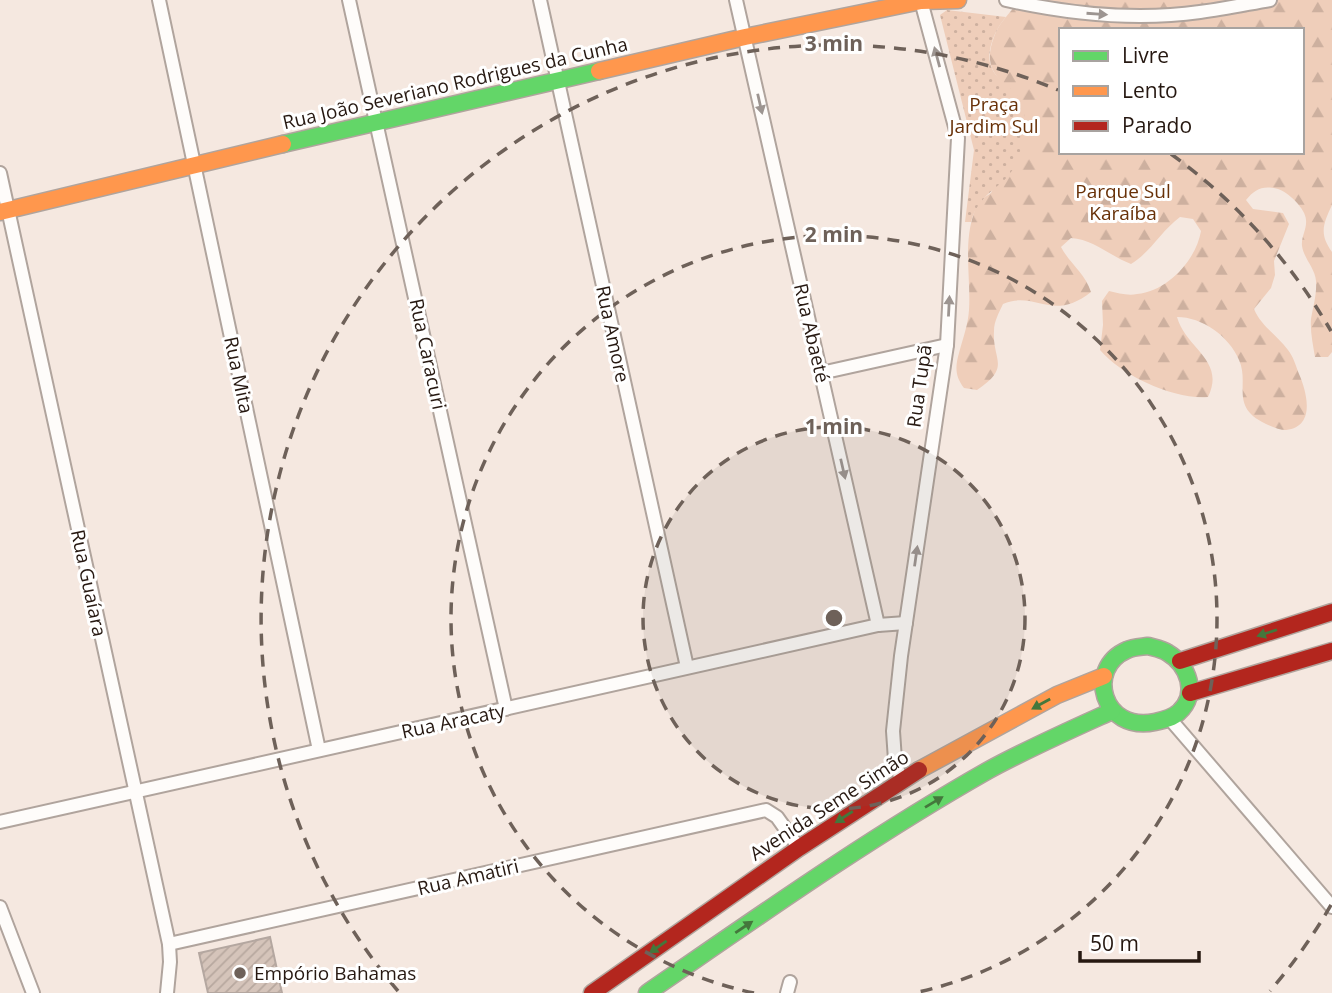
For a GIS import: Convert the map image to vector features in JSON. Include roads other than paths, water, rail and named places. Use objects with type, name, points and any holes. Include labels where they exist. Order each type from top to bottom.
[{"type":"main road","name":"Rua João Severiano Rodrigues da Cunha","points":[[4,211],[194,164],[377,124],[745,37],[921,1],[958,0]]},
{"type":"main road","points":[[1181,661],[1332,612]]},
{"type":"main road","points":[[1149,646],[1163,648],[1181,661],[1187,671],[1190,693],[1179,713],[1156,723],[1137,724],[1126,722],[1112,711],[1106,699],[1104,676],[1116,658],[1127,650],[1149,646]]},
{"type":"main road","points":[[1190,693],[1332,651]]},
{"type":"main road","name":"Avenida Seme Simão","points":[[592,993],[901,780],[1057,695],[1104,676]]},
{"type":"main road","points":[[647,993],[886,831],[988,770],[1057,734],[1112,711]]},
{"type":"street","name":"Rua Mita","points":[[159,0],[319,750]]},
{"type":"street","name":"Rua Caracuri","points":[[349,0],[506,709]]},
{"type":"street","name":"Rua Amore","points":[[540,0],[687,667]]},
{"type":"street","name":"Rua Abaeté","points":[[736,0],[878,625]]},
{"type":"street","points":[[1006,0],[1068,12],[1124,16],[1198,13],[1270,0]]},
{"type":"street","name":"Rua Tupã","points":[[901,780],[895,760],[892,731],[947,345],[958,138],[921,1]]},
{"type":"street","name":"Rua Guaíara","points":[[0,173],[4,211],[169,944],[167,993]]},
{"type":"street","points":[[821,373],[947,345]]},
{"type":"street","name":"Rua Aracaty","points":[[0,822],[878,625],[906,623]]},
{"type":"street","points":[[1170,719],[1332,907]]},
{"type":"street","name":"Rua Amatiri","points":[[169,944],[766,810],[777,817],[799,848]]},
{"type":"street","points":[[0,907],[33,993]]},
{"type":"place","name":"Empório Bahamas","points":[[240,973]]},
{"type":"park label","name":"Praça Jardim Sul","points":[[994,115]]},
{"type":"park label","name":"Parque Sul Karaíba","points":[[1123,202]]}]
